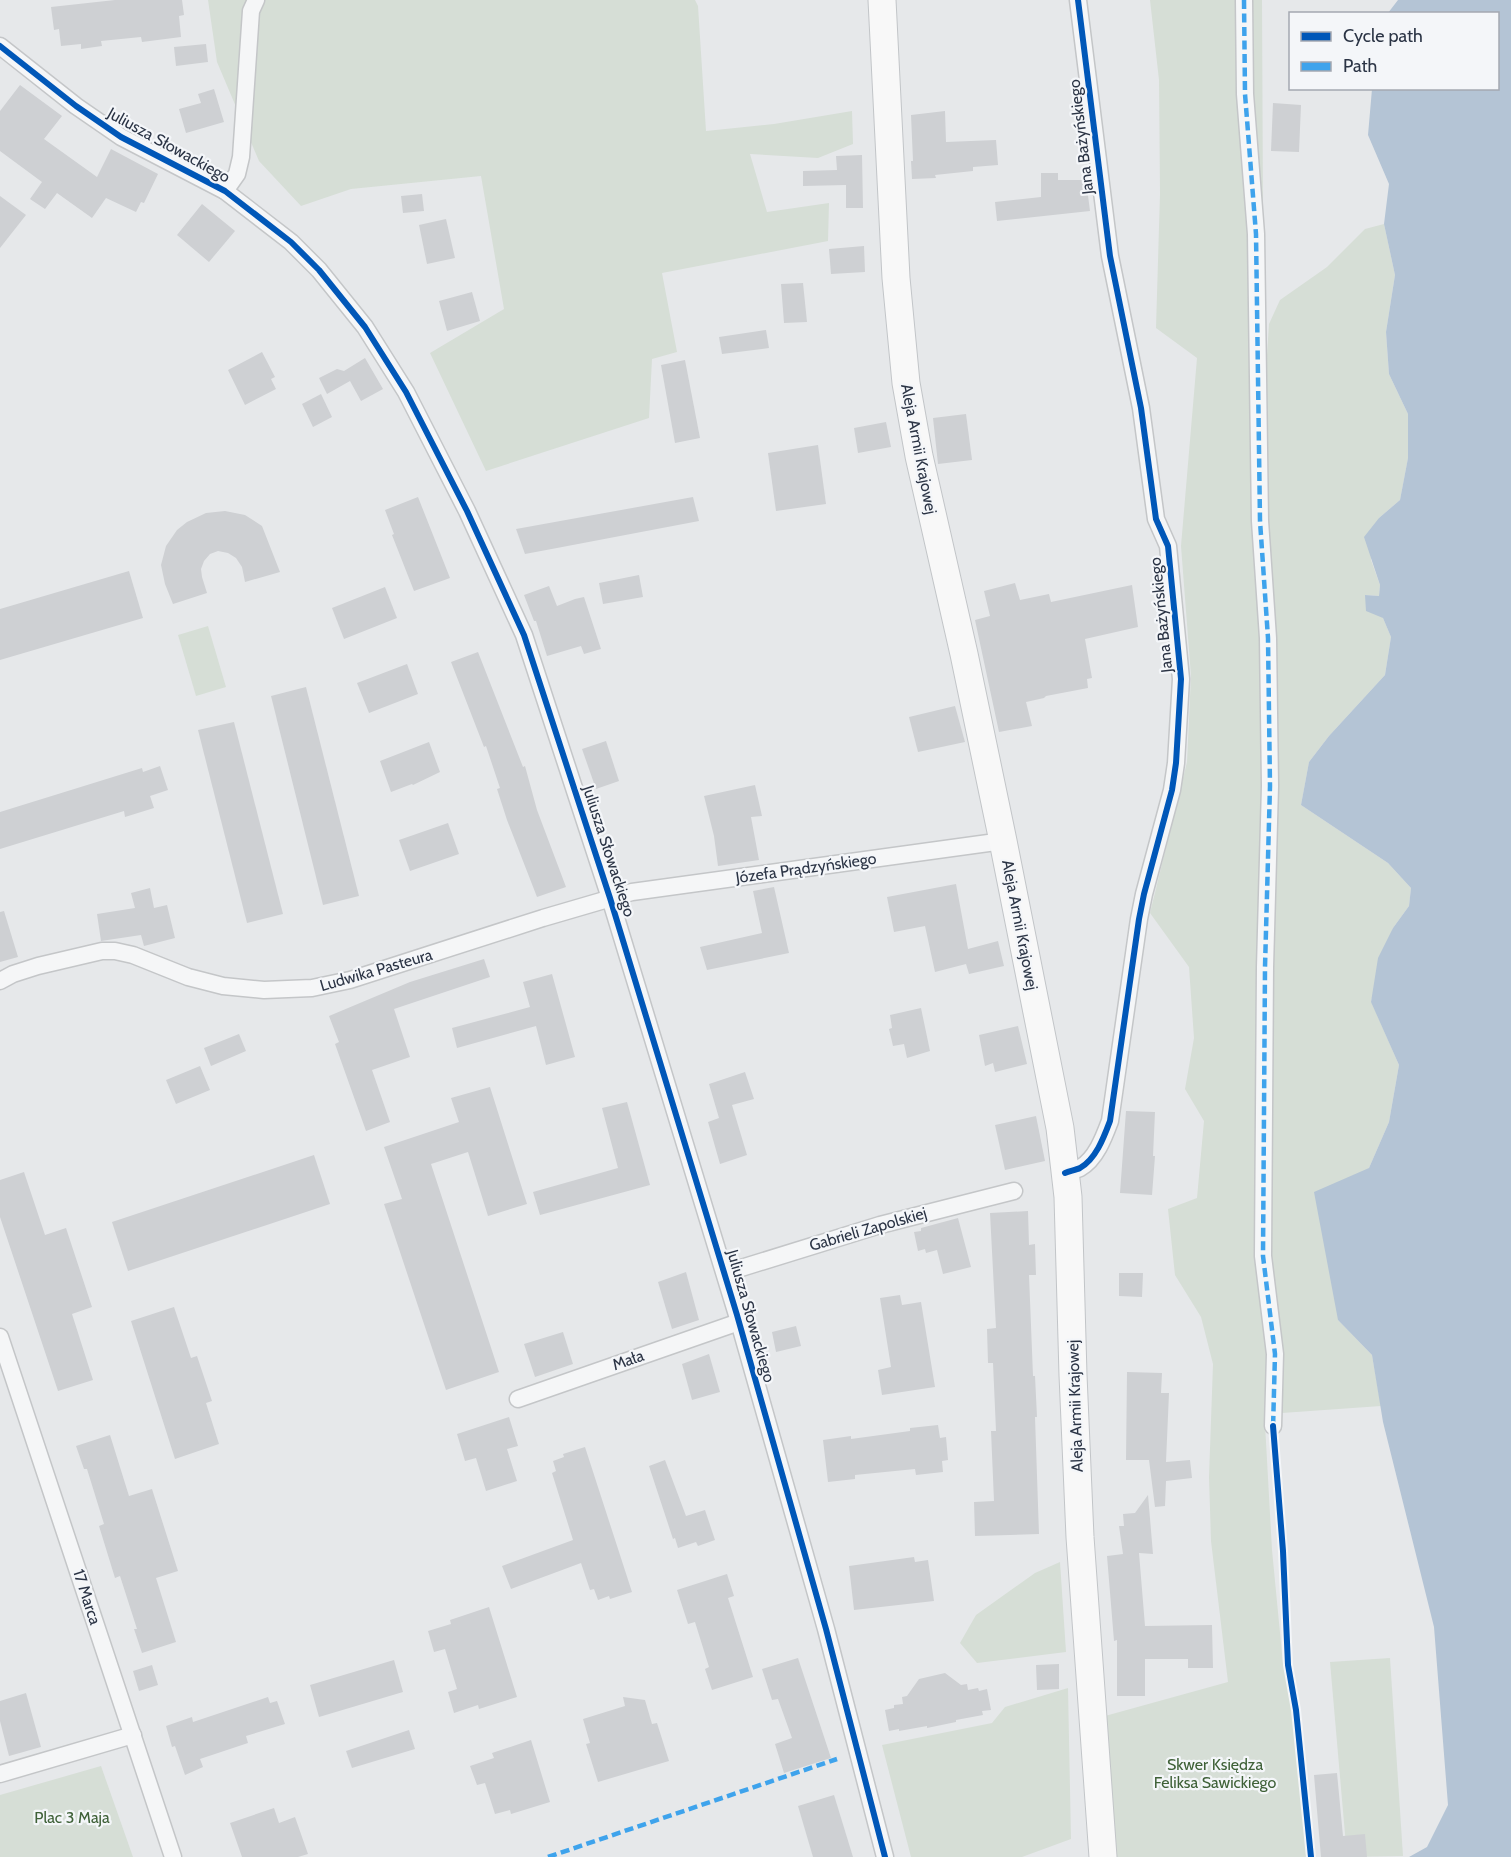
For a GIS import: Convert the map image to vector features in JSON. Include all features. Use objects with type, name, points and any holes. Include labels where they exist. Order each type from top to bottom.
[{"type":"main road","name":"Aleja Armii Krajowej","points":[[882,0],[896,278],[906,383],[921,467],[964,654],[1060,1128],[1068,1197],[1072,1376],[1080,1537],[1102,1857]]},
{"type":"street","points":[[225,191],[237,174],[241,157],[251,11],[256,0]]},
{"type":"street","name":"Jana Bażyńskiego","points":[[1065,1173],[1080,1168],[1087,1162],[1101,1142],[1110,1121],[1139,920],[1174,781],[1181,679],[1168,546],[1156,519],[1141,408],[1110,256],[1078,0]]},
{"type":"street","points":[[1244,0],[1245,94],[1256,234],[1260,521],[1268,638],[1270,786],[1265,967],[1263,1256],[1275,1354],[1273,1426]]},
{"type":"street","name":"Juliusza Słowackiego","points":[[0,46],[76,106],[122,137],[225,191],[291,242],[319,270],[365,327],[406,392],[467,511],[524,635],[610,898],[739,1322],[825,1629],[885,1857]]},
{"type":"street","name":"Józefa Prądzyńskiego","points":[[610,898],[632,892],[1003,841]]},
{"type":"street","name":"Ludwika Pasteura","points":[[0,981],[38,966],[102,951],[115,951],[223,986],[264,990],[312,988],[350,980],[524,923],[610,898]]},
{"type":"street","name":"Gabrieli Zapolskiej","points":[[724,1273],[880,1225],[1014,1191]]},
{"type":"street","name":"Mała","points":[[518,1399],[739,1322]]},
{"type":"street","name":"17 Marca","points":[[0,1337],[172,1857]]},
{"type":"street","points":[[0,1774],[133,1735]]},
{"type":"green space","points":[[208,0],[695,0],[698,6],[706,131],[774,124],[852,111],[853,144],[818,158],[750,154],[767,212],[829,203],[828,241],[662,273],[677,352],[652,359],[649,418],[486,471],[430,353],[504,309],[481,176],[351,189],[301,206],[259,161],[217,62]]},
{"type":"green space","name":"Skwer Księdza Feliksa Sawickiego","points":[[1150,0],[1262,0],[1263,212],[1248,328],[1263,638],[1269,1356],[1265,1424],[1272,1550],[1283,1664],[1288,1665],[1311,1857],[1117,1857],[1105,1716],[1228,1682],[1211,1541],[1209,1477],[1213,1364],[1201,1317],[1175,1275],[1168,1209],[1197,1198],[1204,1121],[1185,1089],[1194,1038],[1189,967],[1150,913],[1187,762],[1191,676],[1181,546],[1197,358],[1156,328],[1160,194],[1159,80]]},
{"type":"green space","points":[[1384,224],[1395,275],[1386,332],[1389,374],[1408,414],[1408,458],[1400,500],[1379,518],[1371,560],[1380,585],[1379,596],[1365,595],[1383,618],[1391,637],[1385,675],[1329,736],[1309,762],[1301,805],[1388,863],[1411,888],[1409,906],[1393,928],[1371,1001],[1399,1065],[1389,1122],[1369,1168],[1338,1320],[1372,1355],[1381,1406],[1282,1413],[1281,1354],[1269,1257],[1265,385],[1269,324],[1280,300],[1327,267],[1365,229]]},
{"type":"green space","points":[[208,626],[226,687],[196,696],[178,635]]},
{"type":"green space","points":[[1060,1562],[1066,1652],[977,1663],[960,1643],[976,1615],[1035,1573]]},
{"type":"green space","points":[[1390,1658],[1403,1856],[1347,1857],[1330,1662]]},
{"type":"green space","points":[[1068,1688],[1071,1839],[1022,1857],[911,1857],[882,1745],[992,1723],[1005,1707]]},
{"type":"green space","name":"Plac 3 Maja","points":[[101,1766],[133,1857],[0,1857],[0,1795]]},
{"type":"water","points":[[1398,0],[1511,0],[1511,1857],[1409,1857],[1427,1847],[1448,1805],[1434,1627],[1383,1422],[1372,1355],[1338,1320],[1314,1192],[1369,1168],[1389,1122],[1399,1065],[1371,1002],[1378,958],[1393,928],[1409,906],[1411,888],[1388,863],[1301,805],[1309,762],[1329,736],[1385,675],[1391,637],[1383,618],[1366,611],[1365,595],[1379,596],[1380,585],[1364,537],[1379,518],[1400,500],[1408,458],[1408,414],[1389,374],[1386,332],[1395,275],[1384,224],[1389,184],[1368,135],[1372,90],[1499,90],[1499,12],[1389,12]]},
{"type":"building","points":[[115,0],[182,0],[184,15],[179,16],[181,37],[142,42],[141,37],[101,41],[102,46],[81,49],[81,44],[61,46],[59,29],[54,30],[51,7]]},
{"type":"building","points":[[206,44],[208,62],[176,66],[174,47]]},
{"type":"building","points":[[20,85],[62,116],[44,139],[97,177],[111,149],[158,174],[144,203],[141,202],[136,212],[106,198],[92,218],[57,193],[45,209],[30,199],[42,182],[0,151],[0,111]]},
{"type":"building","points":[[214,89],[224,122],[186,133],[179,109],[201,103],[198,94]]},
{"type":"building","points":[[1273,103],[1301,105],[1299,152],[1271,151]]},
{"type":"building","points":[[945,111],[946,142],[996,140],[998,165],[973,167],[973,171],[935,175],[936,178],[912,179],[911,115]]},
{"type":"building","points":[[862,155],[863,208],[846,208],[846,185],[803,186],[803,171],[837,170],[836,156]]},
{"type":"building","points":[[1041,173],[1058,173],[1058,180],[1086,180],[1090,211],[997,221],[995,202],[1041,197]]},
{"type":"building","points":[[422,194],[424,211],[403,213],[401,196]]},
{"type":"building","points":[[0,196],[26,215],[0,248]]},
{"type":"building","points":[[202,204],[235,231],[209,262],[177,235]]},
{"type":"building","points":[[446,219],[455,258],[427,264],[419,225]]},
{"type":"building","points":[[864,246],[865,272],[831,274],[829,249]]},
{"type":"building","points":[[803,283],[807,322],[784,323],[781,284]]},
{"type":"building","points":[[472,292],[480,321],[447,331],[439,301]]},
{"type":"building","points":[[766,330],[769,348],[722,354],[719,337]]},
{"type":"building","points":[[262,352],[275,377],[271,379],[276,389],[245,405],[228,370]]},
{"type":"building","points":[[365,358],[383,389],[361,401],[350,381],[327,394],[319,378],[337,369],[344,371]]},
{"type":"building","points":[[685,360],[700,438],[675,443],[661,365]]},
{"type":"building","points":[[321,394],[332,417],[313,427],[302,404]]},
{"type":"building","points":[[966,414],[972,460],[938,464],[933,418]]},
{"type":"building","points":[[886,422],[891,447],[858,453],[854,428]]},
{"type":"building","points":[[818,445],[826,504],[776,511],[768,453]]},
{"type":"building","points":[[418,497],[450,578],[414,591],[392,535],[394,534],[385,510]]},
{"type":"building","points":[[693,497],[699,521],[525,554],[516,529]]},
{"type":"building","points":[[225,511],[245,515],[262,526],[280,572],[245,582],[242,567],[236,558],[218,551],[210,554],[201,569],[207,593],[173,604],[161,565],[166,546],[177,530],[187,522],[206,513]]},
{"type":"building","points":[[129,571],[143,618],[0,660],[0,609]]},
{"type":"building","points":[[639,575],[643,597],[603,604],[599,583]]},
{"type":"building","points":[[1015,583],[1020,600],[1049,594],[1051,602],[1132,585],[1138,627],[1085,639],[1092,678],[1087,679],[1088,688],[1026,702],[1032,726],[999,732],[975,620],[990,616],[984,591]]},
{"type":"building","points":[[549,586],[557,606],[584,597],[601,649],[584,654],[581,646],[547,656],[536,621],[534,621],[524,595]]},
{"type":"building","points":[[385,587],[397,618],[344,639],[332,608]]},
{"type":"building","points":[[478,652],[523,767],[525,766],[537,810],[566,887],[537,897],[507,820],[497,789],[500,788],[486,746],[484,747],[451,662]]},
{"type":"building","points":[[407,664],[418,694],[369,713],[357,683]]},
{"type":"building","points":[[306,687],[359,896],[323,905],[271,696]]},
{"type":"building","points":[[955,706],[965,742],[918,752],[909,717]]},
{"type":"building","points":[[234,722],[283,914],[247,923],[198,730]]},
{"type":"building","points":[[606,741],[619,781],[596,789],[582,749]]},
{"type":"building","points":[[429,742],[440,772],[413,785],[391,792],[380,761]]},
{"type":"building","points":[[160,766],[168,790],[150,796],[154,808],[125,817],[124,811],[0,849],[0,812],[142,768],[143,772]]},
{"type":"building","points":[[755,785],[762,816],[751,817],[759,860],[718,866],[714,836],[704,796]]},
{"type":"building","points":[[448,823],[459,854],[410,871],[399,840]]},
{"type":"building","points":[[956,884],[968,949],[998,941],[1004,966],[969,974],[966,964],[935,972],[925,926],[894,932],[887,897]]},
{"type":"building","points":[[774,887],[789,953],[707,970],[700,947],[762,933],[753,891]]},
{"type":"building","points":[[150,888],[154,908],[167,905],[175,938],[144,946],[141,935],[101,941],[97,914],[135,908],[131,893]]},
{"type":"building","points":[[4,911],[18,957],[0,962],[0,912]]},
{"type":"building","points":[[484,959],[490,977],[394,1009],[410,1057],[372,1070],[390,1122],[366,1131],[335,1044],[339,1042],[329,1016],[410,982]]},
{"type":"building","points":[[552,974],[575,1057],[546,1065],[536,1026],[457,1048],[452,1028],[530,1007],[523,982]]},
{"type":"building","points":[[921,1008],[930,1051],[907,1058],[904,1044],[893,1046],[889,1029],[892,1028],[890,1015]]},
{"type":"building","points":[[1018,1026],[1027,1064],[995,1072],[993,1063],[985,1066],[979,1035]]},
{"type":"building","points":[[239,1034],[246,1051],[211,1066],[204,1048]]},
{"type":"building","points":[[200,1066],[210,1090],[176,1104],[166,1080]]},
{"type":"building","points":[[745,1072],[754,1099],[732,1105],[747,1155],[720,1164],[708,1122],[719,1118],[709,1084]]},
{"type":"building","points":[[490,1087],[527,1204],[488,1216],[468,1152],[431,1164],[499,1372],[446,1390],[384,1204],[402,1199],[384,1147],[459,1122],[451,1098]]},
{"type":"building","points":[[627,1102],[650,1185],[540,1215],[533,1192],[618,1168],[602,1108]]},
{"type":"building","points":[[1126,1111],[1155,1112],[1152,1195],[1120,1193]]},
{"type":"building","points":[[1036,1116],[1045,1161],[1005,1170],[995,1125]]},
{"type":"building","points":[[314,1155],[330,1204],[128,1271],[112,1222]]},
{"type":"building","points":[[24,1172],[45,1235],[66,1228],[92,1307],[72,1314],[93,1380],[58,1391],[0,1217],[0,1180]]},
{"type":"building","points":[[1028,1211],[1029,1245],[1035,1244],[1036,1275],[1029,1275],[1037,1417],[1035,1417],[1039,1534],[975,1536],[974,1502],[994,1501],[991,1431],[996,1431],[993,1363],[988,1363],[987,1329],[996,1328],[990,1213]]},
{"type":"building","points":[[958,1218],[971,1267],[943,1274],[937,1250],[926,1253],[925,1249],[918,1251],[914,1232]]},
{"type":"building","points":[[686,1272],[699,1320],[672,1329],[658,1282]]},
{"type":"building","points":[[1119,1273],[1143,1273],[1142,1297],[1119,1296]]},
{"type":"building","points":[[900,1295],[902,1305],[921,1302],[935,1387],[882,1395],[878,1370],[891,1367],[880,1298]]},
{"type":"building","points":[[174,1307],[191,1358],[197,1356],[212,1401],[206,1403],[219,1444],[175,1459],[131,1321]]},
{"type":"building","points":[[796,1326],[801,1346],[776,1352],[772,1332]]},
{"type":"building","points":[[563,1332],[573,1364],[535,1377],[524,1344]]},
{"type":"building","points":[[709,1354],[720,1392],[692,1400],[682,1364]]},
{"type":"building","points":[[1127,1372],[1162,1373],[1161,1393],[1169,1393],[1166,1462],[1190,1460],[1192,1478],[1166,1481],[1165,1506],[1155,1507],[1149,1460],[1126,1460]]},
{"type":"building","points":[[509,1417],[518,1446],[507,1449],[517,1481],[486,1491],[476,1458],[465,1461],[457,1434]]},
{"type":"building","points":[[938,1425],[940,1438],[946,1437],[948,1460],[942,1461],[943,1472],[916,1475],[915,1469],[855,1475],[855,1479],[828,1482],[823,1440],[851,1436],[851,1439]]},
{"type":"building","points":[[110,1435],[129,1496],[152,1489],[178,1571],[156,1578],[176,1642],[142,1653],[120,1576],[115,1578],[99,1526],[104,1524],[87,1469],[84,1469],[76,1446]]},
{"type":"building","points":[[585,1447],[632,1592],[598,1600],[594,1589],[590,1590],[581,1563],[511,1589],[502,1566],[573,1540],[552,1473],[556,1471],[553,1461],[564,1457],[563,1454]]},
{"type":"building","points":[[665,1460],[686,1516],[705,1510],[715,1540],[698,1546],[696,1542],[678,1548],[649,1466]]},
{"type":"building","points":[[1148,1495],[1153,1554],[1139,1553],[1145,1626],[1212,1625],[1213,1668],[1188,1668],[1188,1659],[1145,1659],[1145,1696],[1117,1696],[1117,1640],[1114,1641],[1107,1556],[1123,1554],[1119,1526],[1124,1526],[1123,1514],[1135,1513]]},
{"type":"building","points":[[914,1557],[915,1562],[928,1560],[934,1601],[854,1610],[849,1566]]},
{"type":"building","points":[[727,1574],[734,1596],[728,1598],[753,1677],[712,1690],[705,1669],[709,1667],[695,1622],[688,1624],[677,1590]]},
{"type":"building","points":[[489,1607],[517,1697],[479,1709],[478,1705],[454,1713],[448,1692],[457,1689],[445,1649],[434,1652],[428,1631],[451,1624],[450,1620]]},
{"type":"building","points":[[798,1658],[831,1758],[784,1773],[775,1744],[792,1738],[778,1699],[772,1700],[762,1669]]},
{"type":"building","points":[[394,1660],[403,1692],[319,1717],[310,1685]]},
{"type":"building","points":[[1059,1664],[1059,1689],[1037,1690],[1036,1665]]},
{"type":"building","points":[[152,1665],[158,1685],[139,1691],[133,1671]]},
{"type":"building","points":[[945,1673],[961,1685],[967,1684],[968,1690],[987,1689],[991,1710],[982,1711],[983,1715],[927,1728],[927,1726],[889,1731],[885,1710],[894,1708],[894,1705],[903,1704],[902,1697],[907,1696],[919,1679]]},
{"type":"building","points":[[26,1693],[41,1747],[9,1756],[0,1721],[0,1701]]},
{"type":"building","points":[[268,1697],[270,1703],[277,1701],[285,1724],[246,1736],[248,1743],[200,1759],[203,1767],[185,1775],[175,1746],[172,1747],[166,1726],[192,1717],[193,1722]]},
{"type":"building","points":[[623,1697],[645,1700],[652,1724],[657,1723],[669,1761],[598,1782],[586,1744],[590,1743],[583,1719],[625,1706]]},
{"type":"building","points":[[409,1730],[415,1749],[352,1768],[346,1751]]},
{"type":"building","points":[[531,1740],[550,1802],[511,1814],[510,1810],[495,1814],[485,1783],[477,1785],[470,1766],[494,1758],[492,1753]]},
{"type":"building","points":[[1337,1773],[1343,1836],[1365,1834],[1367,1857],[1321,1857],[1314,1775]]},
{"type":"building","points":[[834,1795],[853,1857],[813,1857],[798,1806]]},
{"type":"building","points":[[274,1808],[279,1823],[295,1817],[308,1854],[298,1857],[242,1857],[230,1823]]},
{"type":"marked path","points":[[1244,0],[1245,94],[1256,234],[1260,521],[1268,638],[1270,786],[1265,967],[1263,1256],[1275,1354],[1273,1429]]},
{"type":"marked path","points":[[548,1857],[837,1759]]},
{"type":"cycle path","points":[[1065,1173],[1080,1168],[1091,1159],[1110,1121],[1139,919],[1172,790],[1176,763],[1181,679],[1168,546],[1156,519],[1141,408],[1110,256],[1078,0]]},
{"type":"cycle path","points":[[0,46],[76,106],[121,137],[225,191],[291,242],[319,270],[365,327],[406,392],[467,511],[524,635],[610,898],[737,1315],[826,1629],[885,1857]]},
{"type":"cycle path","points":[[1273,1426],[1283,1551],[1288,1665],[1296,1710],[1311,1857]]}]
